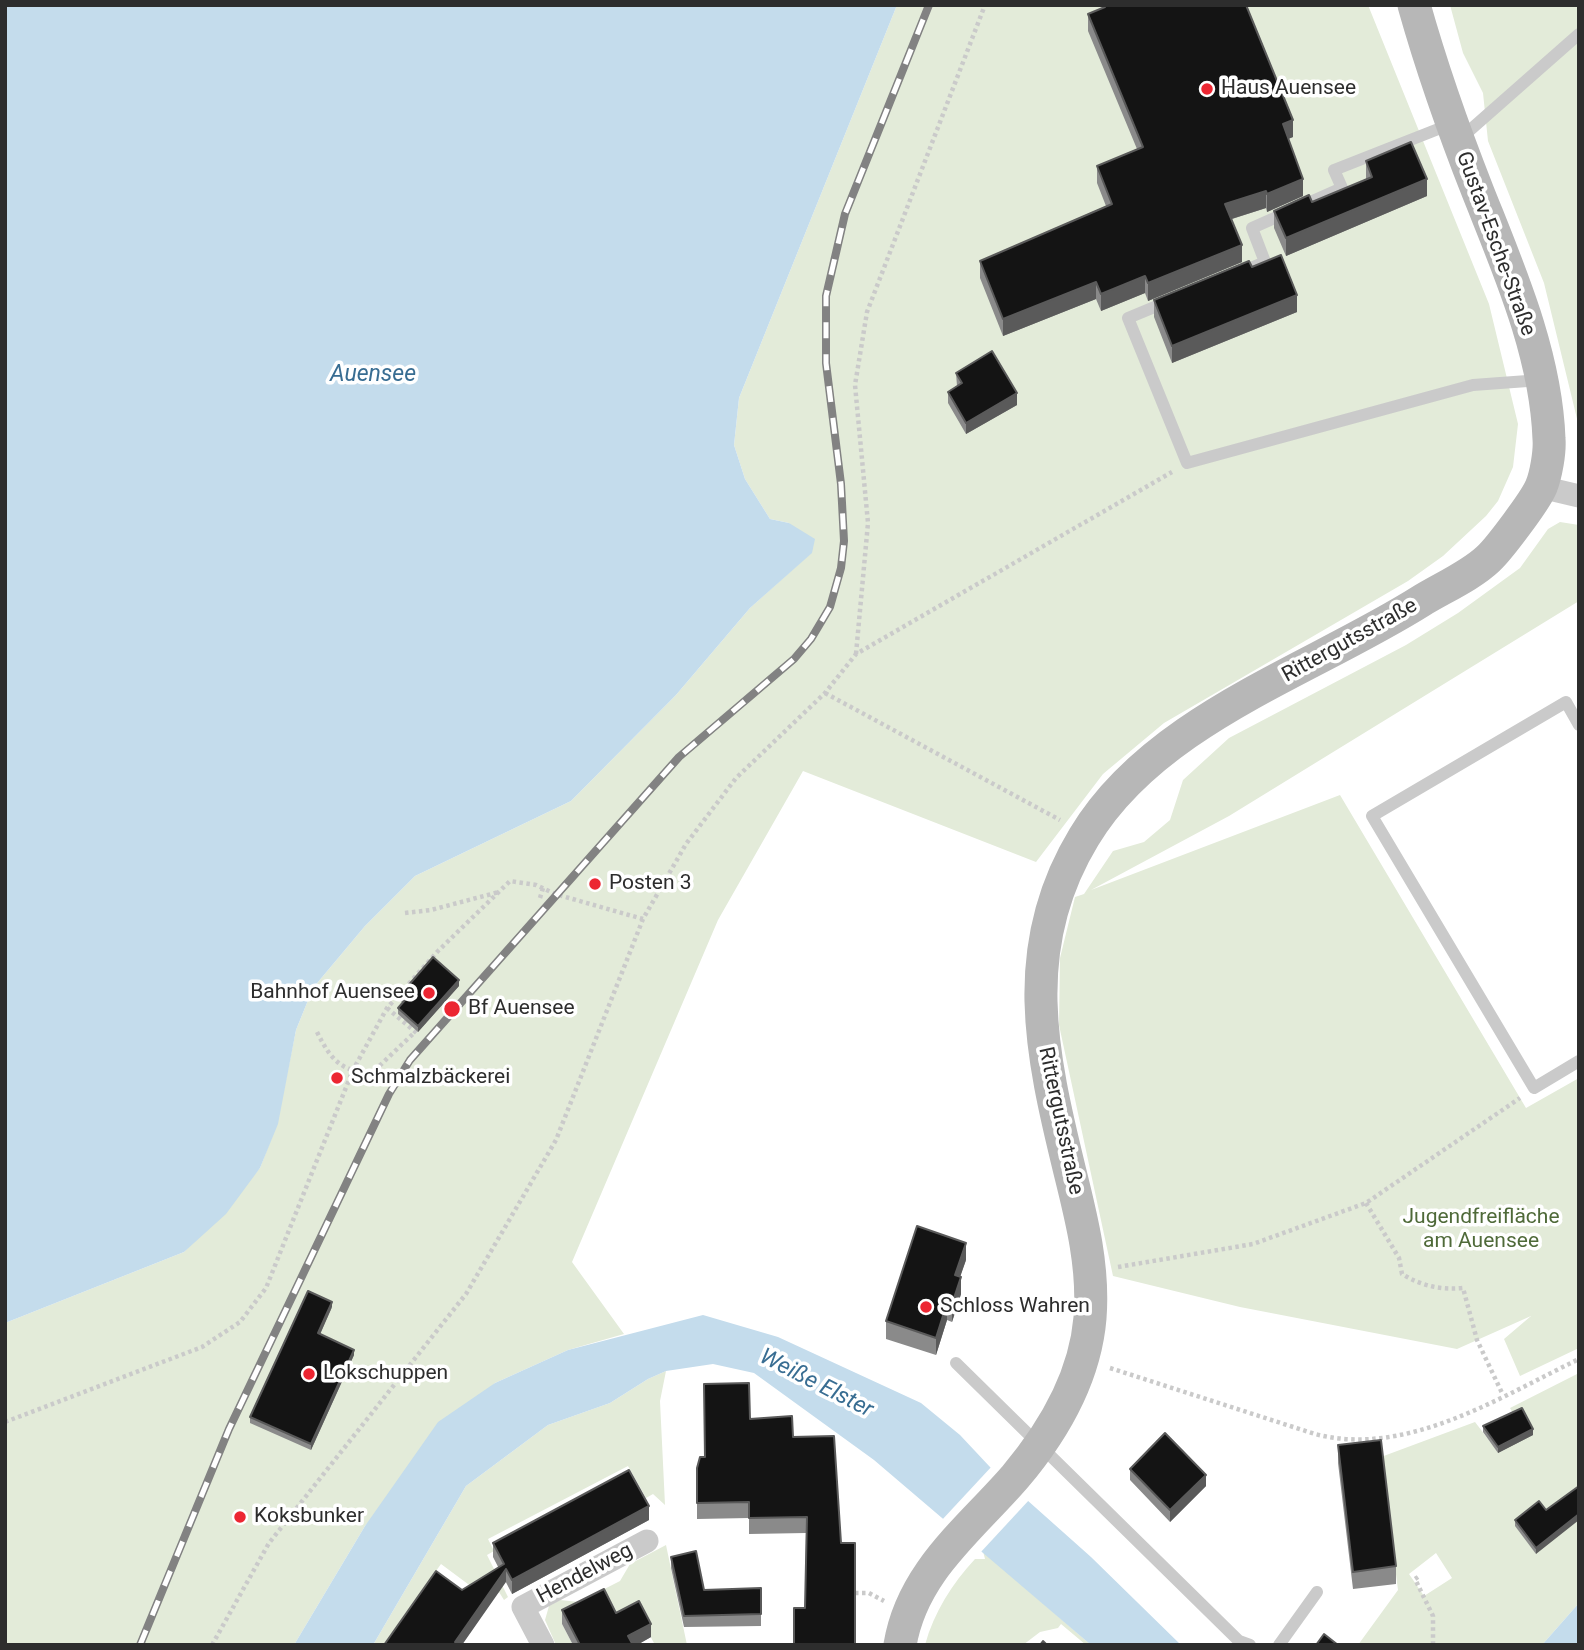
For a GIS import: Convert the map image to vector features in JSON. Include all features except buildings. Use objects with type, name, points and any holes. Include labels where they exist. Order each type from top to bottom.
[{"type":"main road","name":"Gustav-Esche-Straße","points":[[1414,5],[1455,132],[1517,293],[1542,380],[1550,443],[1541,487]]},
{"type":"main road","name":"Rittergutsstraße","points":[[900,1645],[908,1608],[918,1587],[1041,1443],[1068,1397],[1082,1359],[1090,1318],[1090,1272],[1085,1235],[1049,1086],[1040,1018],[1040,967],[1048,917],[1063,875],[1085,834],[1108,802],[1137,772],[1180,738],[1208,719],[1385,624],[1488,559],[1541,487]]},
{"type":"street","points":[[1541,487],[1579,496]]},
{"type":"street","name":"Hendelweg","points":[[543,1645],[523,1607],[647,1541]]},
{"type":"lane","points":[[1240,272],[1265,262],[1252,228],[1342,188],[1334,170],[1455,132],[1579,34]]},
{"type":"lane","points":[[1178,298],[1128,318],[1187,463],[1473,385],[1542,380]]},
{"type":"lane","points":[[1579,725],[1566,702],[1372,816],[1534,1087],[1579,1061]]},
{"type":"lane","points":[[956,1363],[1041,1443],[1239,1641],[1251,1645]]},
{"type":"lane","points":[[1279,1645],[1317,1592]]},
{"type":"path","points":[[856,654],[867,523],[855,385],[867,312],[985,5]]},
{"type":"path","points":[[212,1645],[270,1543],[466,1294],[556,1140],[643,919],[686,844],[736,778],[825,692],[856,654],[1160,479]]},
{"type":"path","points":[[825,692],[1085,834]]},
{"type":"path","points":[[5,1422],[202,1347],[240,1322],[266,1288],[353,1070],[387,1008],[510,881],[543,888],[643,919]]},
{"type":"path","points":[[540,898],[543,888]]},
{"type":"path","points":[[405,913],[431,910],[499,892]]},
{"type":"path","points":[[317,1032],[331,1059],[353,1070],[372,1073],[417,1034],[387,1008]]},
{"type":"path","points":[[1090,1272],[1253,1244],[1366,1203],[1534,1087]]},
{"type":"path","points":[[1366,1203],[1399,1258],[1402,1274],[1418,1283],[1445,1290],[1463,1288],[1477,1340],[1503,1395]]},
{"type":"path","points":[[1082,1359],[1336,1440],[1404,1433],[1445,1422],[1579,1359]]},
{"type":"path","points":[[1418,1577],[1415,1579],[1433,1616],[1433,1645]]},
{"type":"path","points":[[855,1593],[869,1593],[889,1604]]},
{"type":"green space","points":[[897,5],[1368,5],[1489,304],[1518,424],[1513,467],[1498,501],[1486,516],[1443,556],[1408,581],[1164,723],[1103,774],[1036,862],[803,771],[718,920],[572,1262],[624,1334],[568,1350],[495,1383],[365,1526],[294,1645],[5,1645],[5,1323],[184,1252],[260,1168],[277,1124],[296,1030],[313,988],[365,926],[415,876],[571,801],[676,695],[750,608],[811,553],[789,523],[770,519],[745,479],[734,445],[739,398]]},
{"type":"green space","points":[[1450,5],[1579,5],[1579,427],[1544,283],[1488,141],[1483,93],[1463,53]]},
{"type":"green space","name":"Jugendfreifläche am Auensee","points":[[1560,522],[1579,525],[1579,601],[1229,816],[1091,890],[1340,795],[1526,1108],[1579,1078],[1579,1348],[1520,1376],[1504,1339],[1531,1316],[1457,1349],[1240,1307],[1113,1276],[1059,1025],[1060,958],[1075,897],[1084,894],[1113,851],[1144,842],[1170,820],[1183,780],[1229,738],[1406,645],[1458,613],[1520,568],[1548,529]]},
{"type":"green space","points":[[666,1371],[660,1401],[665,1505],[653,1494],[646,1498],[628,1466],[488,1539],[494,1551],[487,1555],[508,1597],[504,1600],[494,1584],[480,1593],[441,1564],[431,1578],[436,1585],[393,1645],[373,1645],[466,1486],[548,1425],[610,1403]]},
{"type":"green space","points":[[1579,1373],[1579,1603],[1542,1645],[1358,1645],[1398,1590],[1381,1457],[1475,1422],[1498,1452],[1515,1417],[1510,1408]],"holes":[[[1436,1553],[1452,1578],[1424,1596],[1409,1574]]]},
{"type":"green space","points":[[666,1545],[687,1645],[655,1645],[639,1615],[623,1623],[612,1603],[562,1624],[573,1645],[556,1645],[545,1620],[549,1606],[560,1600],[579,1602],[620,1581],[630,1564]]},
{"type":"green space","points":[[983,1551],[1091,1645],[1086,1645],[1061,1624],[1058,1628],[1040,1632],[1023,1645],[925,1645],[933,1621],[945,1599],[975,1559],[985,1559]]},
{"type":"water","name":"Auensee","points":[[5,5],[897,5],[739,398],[734,445],[745,479],[770,519],[789,523],[815,539],[812,553],[750,608],[676,695],[571,801],[415,876],[365,926],[313,988],[296,1030],[278,1124],[260,1168],[226,1214],[184,1252],[5,1323]]},
{"type":"water","name":"Weiße Elster","points":[[703,1315],[778,1337],[921,1403],[960,1435],[990,1467],[1091,1557],[1181,1645],[1091,1645],[874,1460],[754,1373],[713,1364],[666,1371],[610,1403],[548,1425],[466,1486],[373,1645],[294,1645],[365,1526],[438,1422],[495,1383],[568,1350]]},
{"type":"water","points":[[1579,1603],[1579,1645],[1542,1645]]},
{"type":"pier","points":[[993,1465],[1030,1499],[980,1553],[941,1521]]},
{"type":"railway","points":[[140,1645],[229,1429],[389,1094],[410,1060],[679,757],[794,659],[811,639],[830,607],[841,568],[844,541],[841,484],[826,363],[826,296],[845,214],[929,5]]},
{"type":"place","name":"Haus Auensee","points":[[1207,89]]},
{"type":"place","name":"Posten 3","points":[[595,884]]},
{"type":"place","name":"Bahnhof Auensee","points":[[429,993]]},
{"type":"place","name":"Bf Auensee","points":[[452,1009]]},
{"type":"place","name":"Schmalzbäckerei","points":[[337,1078]]},
{"type":"place","name":"Schloss Wahren","points":[[926,1307]]},
{"type":"place","name":"Lokschuppen","points":[[309,1374]]},
{"type":"place","name":"Koksbunker","points":[[240,1517]]}]
